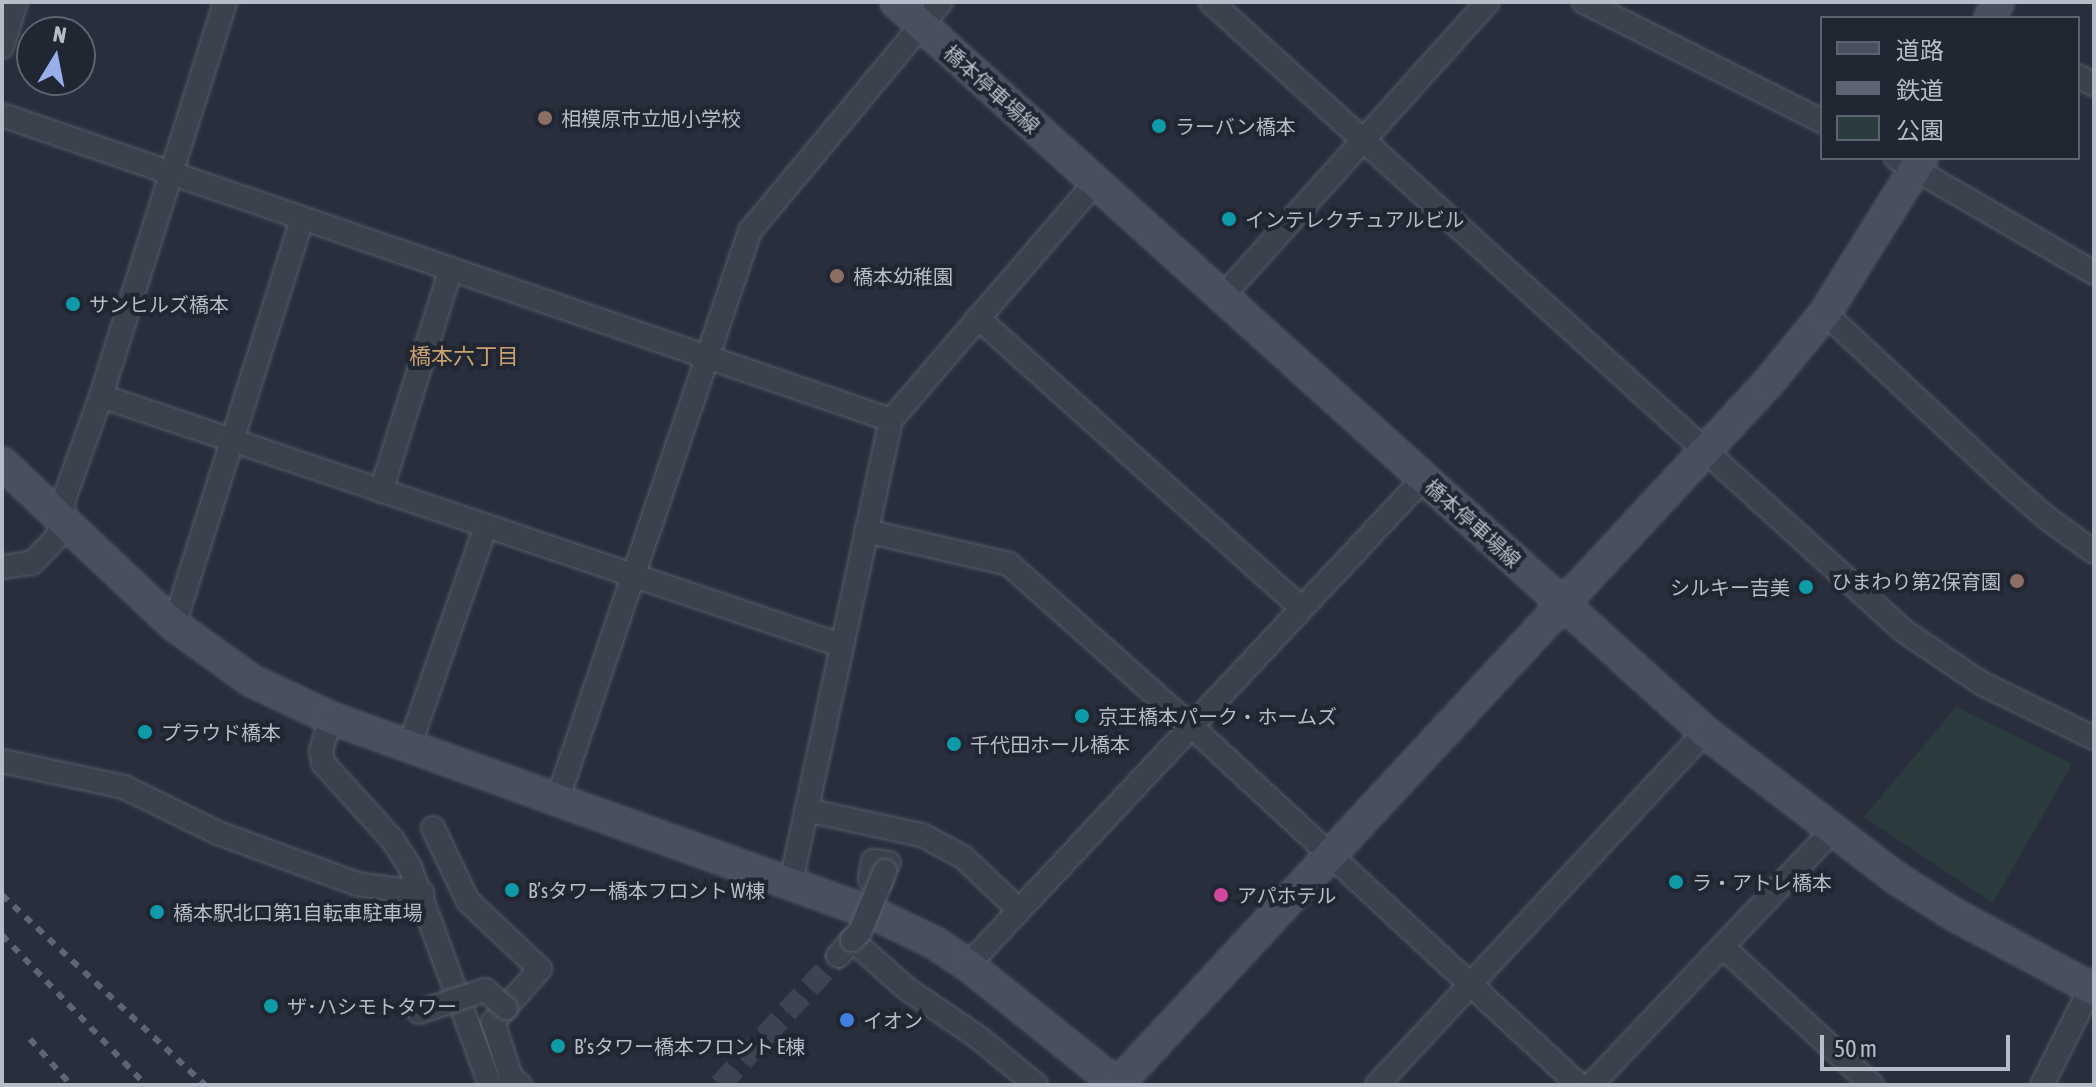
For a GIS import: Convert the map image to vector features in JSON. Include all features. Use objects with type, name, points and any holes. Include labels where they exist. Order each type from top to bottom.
[{"type":"street","points":[[2,47],[16,2]]},
{"type":"street","points":[[2,567],[32,563],[56,538],[63,522],[64,499],[101,396],[225,2]]},
{"type":"street","name":"橋本停車場線","points":[[896,2],[930,13],[1096,182],[1705,732],[1831,832],[1955,915],[2093,986]]},
{"type":"street","points":[[1211,2],[1708,449],[1904,631],[1981,683],[2094,738]]},
{"type":"street","points":[[1223,296],[1488,2]]},
{"type":"street","points":[[1584,2],[1820,120]]},
{"type":"street","points":[[557,801],[750,231],[930,13]]},
{"type":"street","points":[[2,115],[891,420]]},
{"type":"street","points":[[2,463],[174,625],[252,681],[331,718],[877,915],[935,943],[968,965],[1117,1085],[1708,449],[1825,313],[1911,161],[2094,273]]},
{"type":"street","points":[[791,882],[891,420],[1096,182]]},
{"type":"street","points":[[174,625],[302,219]]},
{"type":"street","points":[[381,491],[451,269]]},
{"type":"street","points":[[1825,313],[1999,476],[2047,518],[2094,552]]},
{"type":"street","points":[[978,318],[1301,608]]},
{"type":"street","points":[[101,396],[840,645]]},
{"type":"street","points":[[968,965],[1424,478]]},
{"type":"street","points":[[409,747],[486,526]]},
{"type":"street","points":[[866,531],[1009,564],[1191,726],[1579,1085]]},
{"type":"street","points":[[331,718],[321,751],[323,763],[392,839],[422,893],[490,1085]]},
{"type":"street","points":[[1377,1085],[1705,732]]},
{"type":"street","points":[[2,761],[124,787],[218,833],[357,884],[422,893]]},
{"type":"street","points":[[806,810],[922,835],[963,857],[1019,910]]},
{"type":"street","points":[[433,828],[468,901],[540,969],[493,1022],[511,1077],[520,1085]]},
{"type":"street","points":[[1591,1085],[1831,832]]},
{"type":"street","points":[[878,871],[860,932],[845,948],[1046,1085]]},
{"type":"street","points":[[1723,947],[1872,1085]]},
{"type":"street","points":[[2042,1085],[2093,986]]},
{"type":"street","points":[[419,1012],[485,990],[506,1008]]},
{"type":"green space","points":[[1956,707],[2072,764],[1993,903],[1864,817]]},
{"type":"tunnel","points":[[720,1085],[838,956]]},
{"type":"railway","points":[[2,895],[205,1085]]},
{"type":"railway","points":[[2,935],[146,1085]]},
{"type":"railway","points":[[30,1039],[71,1085]]},
{"type":"place","name":"相模原市立旭小学校","points":[[545,118]]},
{"type":"place","name":"ラーバン橋本","points":[[1159,126]]},
{"type":"place","name":"インテレクチュアルビル","points":[[1229,219]]},
{"type":"place","name":"橋本幼稚園","points":[[837,276]]},
{"type":"place","name":"サンヒルズ橋本","points":[[73,304]]},
{"type":"place","name":"ひまわり第2保育園","points":[[2017,581]]},
{"type":"place","name":"シルキー吉美","points":[[1806,587]]},
{"type":"place","name":"京王橋本パーク・ホームズ","points":[[1082,716]]},
{"type":"place","name":"プラウド橋本","points":[[145,732]]},
{"type":"place","name":"千代田ホール橋本","points":[[954,744]]},
{"type":"place","name":"ラ・アトレ橋本","points":[[1676,882]]},
{"type":"place","name":"B’sタワー橋本フロント W棟","points":[[512,890]]},
{"type":"place","name":"アパホテル","points":[[1221,895]]},
{"type":"place","name":"橋本駅北口第1自転車駐車場","points":[[157,912]]},
{"type":"place","name":"ザ･ハシモトタワー","points":[[271,1006]]},
{"type":"place","name":"イオン","points":[[847,1020]]},
{"type":"place","name":"B’sタワー橋本フロント E棟","points":[[558,1046]]},
{"type":"district","name":"橋本六丁目","points":[[464,357]]}]
